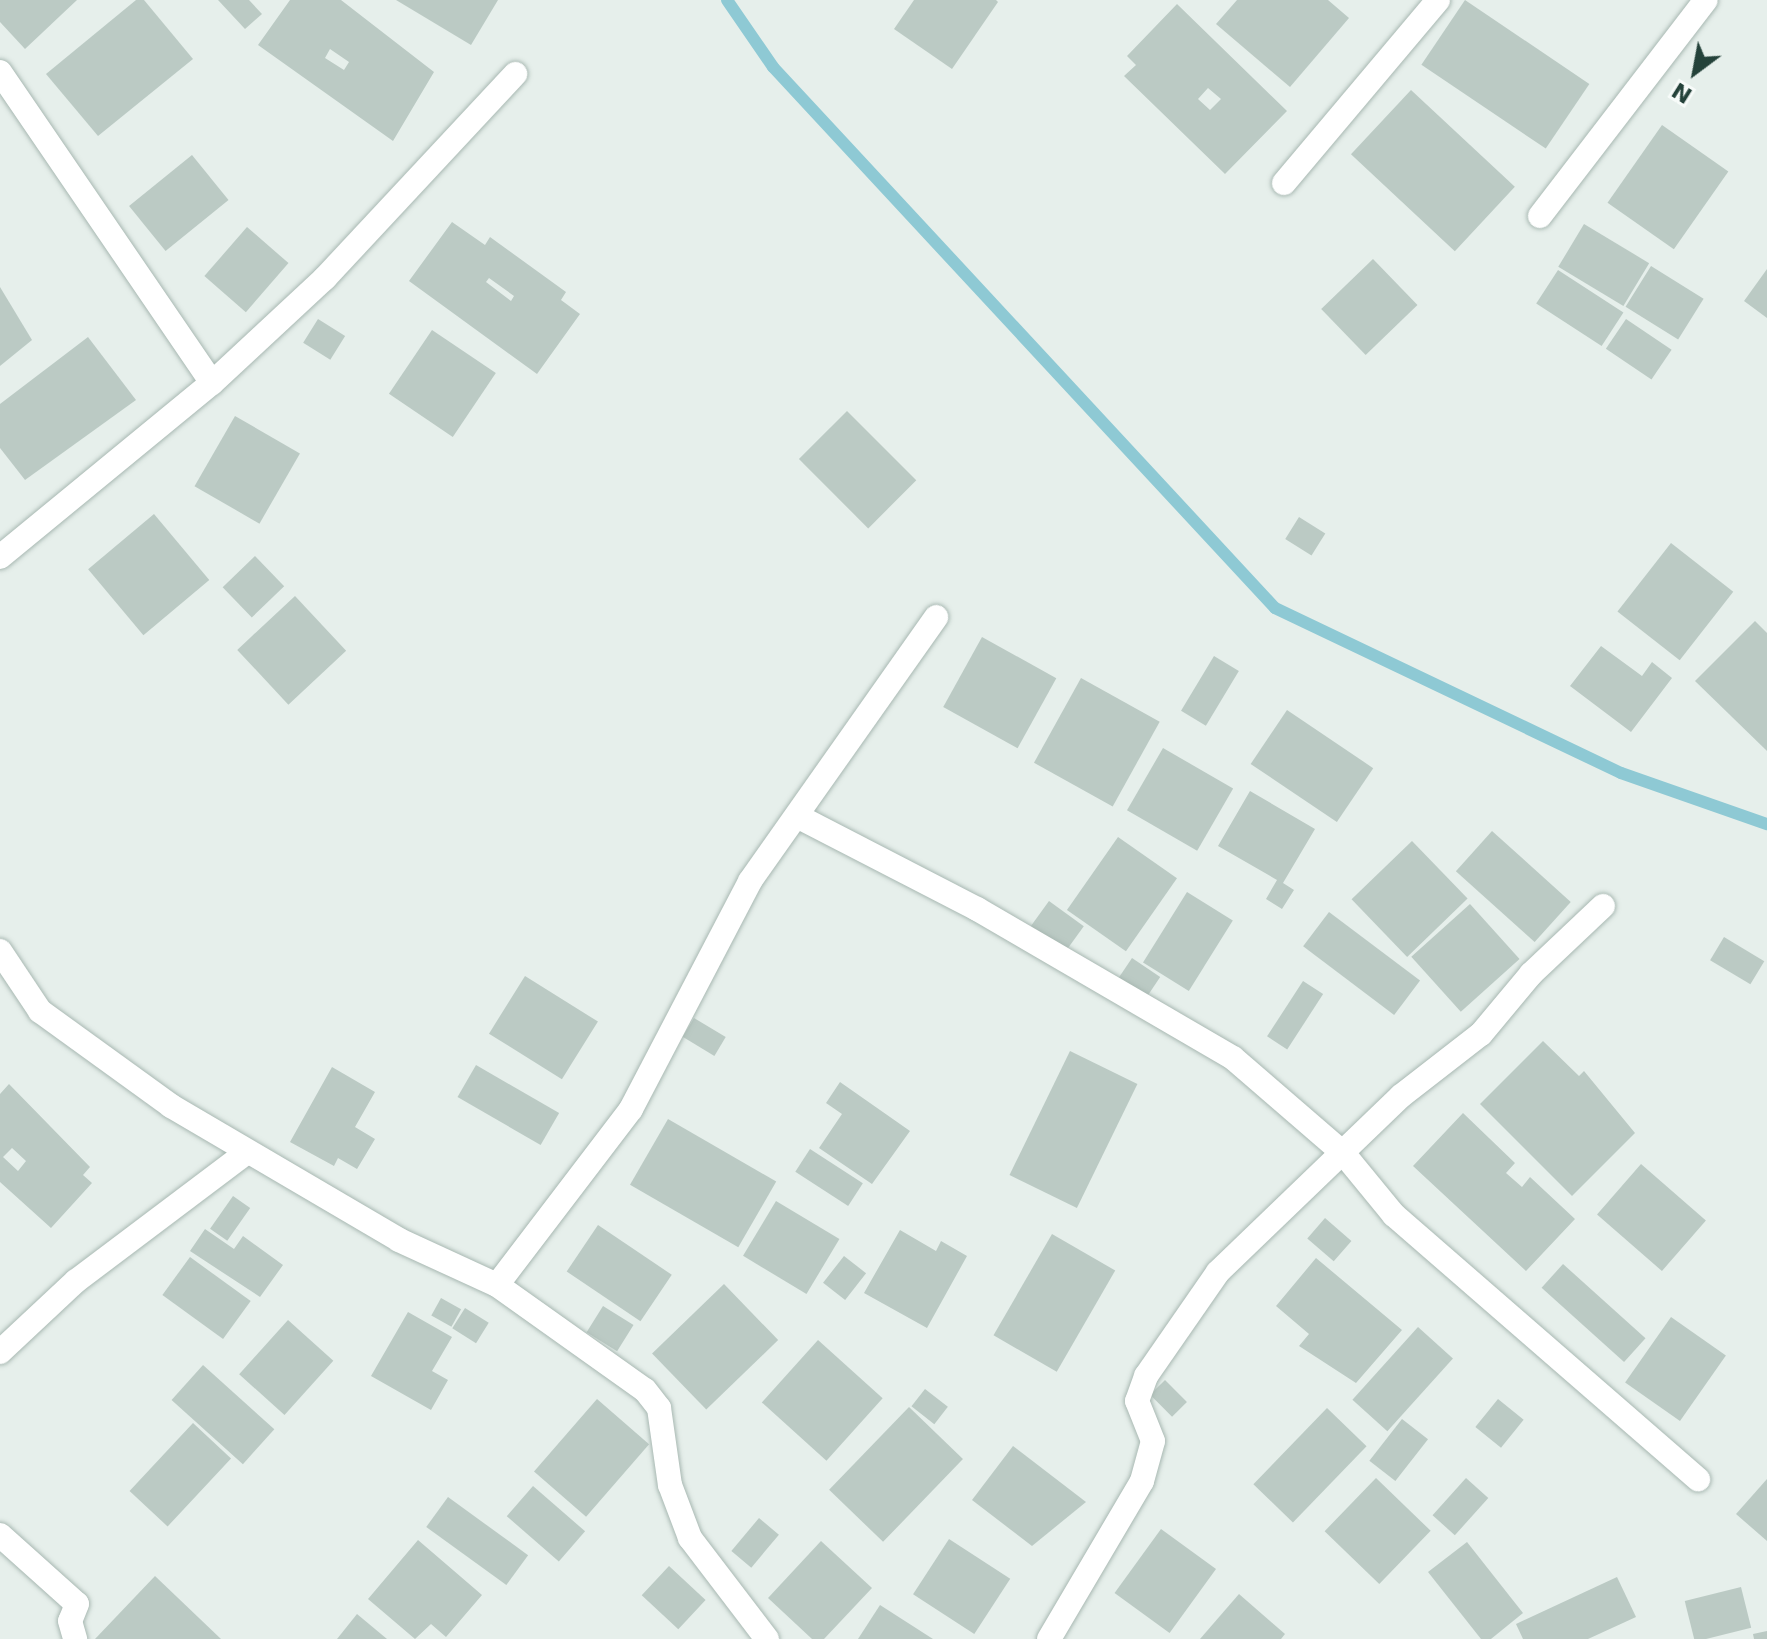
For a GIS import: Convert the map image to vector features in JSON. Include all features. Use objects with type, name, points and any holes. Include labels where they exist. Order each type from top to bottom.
[{"type":"street","points":[[1284,183],[1438,0]]},
{"type":"street","points":[[1540,216],[1706,0]]},
{"type":"street","points":[[0,72],[212,383]]},
{"type":"street","points":[[0,557],[212,383],[325,278],[515,74]]},
{"type":"street","points":[[497,1285],[631,1109],[750,881],[936,617]]},
{"type":"street","points":[[797,816],[977,909],[1233,1058],[1343,1153],[1394,1215],[1698,1479]]},
{"type":"street","points":[[1049,1639],[1142,1481],[1153,1441],[1137,1401],[1146,1376],[1245,1240],[1343,1153],[1401,1096],[1481,1034],[1531,974],[1603,906]]},
{"type":"street","points":[[0,951],[40,1011],[247,1152],[399,1240],[497,1285],[645,1390],[659,1408],[670,1485],[690,1538],[767,1639]]},
{"type":"street","points":[[0,1352],[76,1281],[247,1152]]},
{"type":"street","points":[[0,1535],[77,1604],[70,1621],[75,1639]]},
{"type":"building","points":[[0,0],[77,0],[25,49],[0,22]]},
{"type":"building","points":[[136,0],[144,0],[193,59],[98,136],[46,74]]},
{"type":"building","points":[[218,0],[249,0],[262,14],[245,29]]},
{"type":"building","points":[[290,0],[341,0],[434,72],[393,141],[258,45]],"holes":[[[330,49],[349,62],[344,70],[325,58]]]},
{"type":"building","points":[[396,0],[498,0],[471,45]]},
{"type":"building","points":[[914,0],[998,2],[952,69],[894,29]]},
{"type":"building","points":[[1237,0],[1328,0],[1349,18],[1290,87],[1216,24]]},
{"type":"building","points":[[1465,0],[1589,84],[1546,149],[1421,65]]},
{"type":"building","points":[[1177,4],[1287,111],[1225,174],[1124,76],[1136,65],[1127,56]],"holes":[[[1208,88],[1221,99],[1210,110],[1198,99]]]},
{"type":"building","points":[[1411,90],[1515,187],[1455,251],[1351,154]]},
{"type":"building","points":[[1662,125],[1728,171],[1674,249],[1608,203]]},
{"type":"building","points":[[192,155],[229,200],[166,251],[129,206]]},
{"type":"building","points":[[452,222],[485,245],[490,237],[566,292],[561,300],[580,314],[537,374],[409,281]],"holes":[[[489,278],[514,296],[511,301],[486,282]]]},
{"type":"building","points":[[1584,224],[1649,263],[1623,306],[1558,267]]},
{"type":"building","points":[[247,227],[289,263],[246,312],[204,276]]},
{"type":"building","points":[[1373,259],[1417,305],[1366,355],[1321,309]]},
{"type":"building","points":[[1651,266],[1704,299],[1678,340],[1626,307]]},
{"type":"building","points":[[1767,269],[1767,318],[1744,301]]},
{"type":"building","points":[[1558,270],[1623,312],[1602,346],[1536,304]]},
{"type":"building","points":[[0,287],[32,340],[0,366]]},
{"type":"building","points":[[318,319],[345,336],[330,360],[303,343]]},
{"type":"building","points":[[1626,319],[1672,350],[1651,380],[1606,349]]},
{"type":"building","points":[[432,330],[496,373],[453,437],[389,394]]},
{"type":"building","points":[[88,337],[136,400],[25,480],[0,448],[0,404]]},
{"type":"building","points":[[847,411],[916,480],[868,528],[799,459]]},
{"type":"building","points":[[235,416],[300,453],[259,524],[194,486]]},
{"type":"building","points":[[154,514],[209,580],[143,635],[88,569]]},
{"type":"building","points":[[1299,517],[1325,533],[1312,555],[1285,539]]},
{"type":"building","points":[[1671,543],[1733,592],[1680,660],[1617,612]]},
{"type":"building","points":[[255,556],[284,586],[252,617],[223,587]]},
{"type":"building","points":[[295,596],[346,651],[288,705],[237,650]]},
{"type":"building","points":[[1755,621],[1767,633],[1767,751],[1695,681]]},
{"type":"building","points":[[982,637],[1056,678],[1018,748],[943,707]]},
{"type":"building","points":[[1601,646],[1642,676],[1652,662],[1672,678],[1631,732],[1570,686]]},
{"type":"building","points":[[1214,656],[1239,671],[1206,726],[1181,711]]},
{"type":"building","points":[[1081,678],[1160,722],[1113,806],[1034,763]]},
{"type":"building","points":[[1287,710],[1373,768],[1337,822],[1251,764]]},
{"type":"building","points":[[1163,748],[1233,788],[1197,851],[1127,810]]},
{"type":"building","points":[[1250,791],[1315,829],[1283,883],[1294,890],[1282,909],[1266,899],[1277,880],[1218,846]]},
{"type":"building","points":[[1492,831],[1571,902],[1535,942],[1456,871]]},
{"type":"building","points":[[1118,837],[1177,878],[1126,951],[1067,910]]},
{"type":"building","points":[[1412,841],[1468,899],[1407,957],[1352,899]]},
{"type":"building","points":[[1187,892],[1233,921],[1189,991],[1143,962]]},
{"type":"building","points":[[1049,901],[1084,926],[1065,952],[1030,927]]},
{"type":"building","points":[[1470,904],[1520,959],[1461,1012],[1411,957]]},
{"type":"building","points":[[1329,912],[1420,981],[1394,1015],[1303,946]]},
{"type":"building","points":[[1724,937],[1764,961],[1750,984],[1710,960]]},
{"type":"building","points":[[1132,958],[1160,977],[1145,999],[1117,980]]},
{"type":"building","points":[[525,976],[598,1022],[562,1079],[489,1034]]},
{"type":"building","points":[[1303,981],[1323,994],[1287,1049],[1267,1036]]},
{"type":"building","points":[[694,1018],[726,1037],[714,1056],[683,1037]]},
{"type":"building","points":[[1543,1041],[1579,1076],[1584,1071],[1635,1133],[1572,1196],[1480,1104]]},
{"type":"building","points":[[1070,1051],[1137,1084],[1077,1208],[1010,1175]]},
{"type":"building","points":[[476,1065],[559,1113],[541,1145],[458,1097]]},
{"type":"building","points":[[332,1067],[375,1092],[355,1127],[375,1139],[357,1169],[338,1158],[334,1166],[290,1142]]},
{"type":"building","points":[[840,1082],[910,1131],[872,1184],[819,1148],[842,1114],[826,1103]]},
{"type":"building","points":[[9,1084],[90,1167],[83,1175],[92,1183],[51,1228],[0,1182],[0,1094]],"holes":[[[12,1148],[26,1161],[18,1171],[3,1157]]]},
{"type":"building","points":[[1463,1113],[1515,1163],[1506,1173],[1522,1187],[1530,1177],[1575,1219],[1526,1271],[1413,1166]]},
{"type":"building","points":[[668,1119],[776,1182],[738,1247],[630,1185]]},
{"type":"building","points":[[810,1149],[863,1183],[848,1206],[795,1172]]},
{"type":"building","points":[[1641,1164],[1706,1220],[1662,1271],[1597,1215]]},
{"type":"building","points":[[233,1196],[250,1208],[227,1241],[210,1229]]},
{"type":"building","points":[[776,1201],[839,1239],[806,1294],[743,1256]]},
{"type":"building","points":[[1325,1218],[1351,1241],[1334,1261],[1307,1238]]},
{"type":"building","points":[[598,1225],[672,1275],[640,1321],[567,1271]]},
{"type":"building","points":[[205,1229],[234,1249],[243,1236],[283,1265],[260,1297],[190,1251]]},
{"type":"building","points":[[900,1230],[936,1251],[941,1241],[967,1256],[927,1328],[864,1293]]},
{"type":"building","points":[[1052,1234],[1115,1270],[1057,1372],[994,1335]]},
{"type":"building","points":[[844,1256],[866,1273],[845,1300],[823,1283]]},
{"type":"building","points":[[190,1257],[251,1301],[223,1339],[162,1295]]},
{"type":"building","points":[[1316,1258],[1402,1330],[1356,1383],[1299,1346],[1309,1334],[1276,1306]]},
{"type":"building","points":[[1563,1264],[1645,1338],[1624,1362],[1542,1288]]},
{"type":"building","points":[[724,1284],[778,1340],[706,1410],[652,1353]]},
{"type":"building","points":[[441,1298],[461,1309],[451,1327],[431,1315]]},
{"type":"building","points":[[603,1306],[634,1325],[617,1351],[587,1332]]},
{"type":"building","points":[[465,1308],[489,1323],[476,1343],[452,1328]]},
{"type":"building","points":[[408,1312],[452,1337],[432,1371],[448,1380],[431,1410],[371,1376]]},
{"type":"building","points":[[1671,1317],[1726,1355],[1680,1421],[1625,1383]]},
{"type":"building","points":[[288,1320],[333,1361],[284,1415],[239,1374]]},
{"type":"building","points":[[1418,1327],[1453,1358],[1387,1431],[1352,1400]]},
{"type":"building","points":[[818,1340],[883,1398],[826,1461],[762,1402]]},
{"type":"building","points":[[203,1365],[274,1429],[243,1464],[172,1400]]},
{"type":"building","points":[[1165,1380],[1187,1402],[1172,1417],[1150,1395]]},
{"type":"building","points":[[925,1389],[948,1407],[934,1424],[911,1406]]},
{"type":"building","points":[[597,1399],[649,1444],[586,1517],[534,1471]]},
{"type":"building","points":[[1498,1399],[1524,1420],[1501,1448],[1475,1427]]},
{"type":"building","points":[[909,1407],[963,1459],[883,1542],[829,1490]]},
{"type":"building","points":[[1327,1408],[1367,1446],[1293,1522],[1253,1484]]},
{"type":"building","points":[[1402,1419],[1428,1439],[1395,1481],[1369,1461]]},
{"type":"building","points":[[193,1423],[231,1458],[168,1526],[130,1491]]},
{"type":"building","points":[[1013,1446],[1086,1502],[1032,1546],[972,1500]]},
{"type":"building","points":[[1376,1478],[1431,1531],[1379,1584],[1325,1531]]},
{"type":"building","points":[[1466,1478],[1488,1498],[1455,1535],[1433,1515]]},
{"type":"building","points":[[1767,1479],[1767,1541],[1736,1514]]},
{"type":"building","points":[[533,1486],[585,1531],[559,1561],[507,1516]]},
{"type":"building","points":[[448,1497],[528,1555],[506,1585],[426,1527]]},
{"type":"building","points":[[759,1518],[779,1535],[751,1568],[731,1551]]},
{"type":"building","points":[[1161,1529],[1216,1569],[1170,1633],[1115,1593]]},
{"type":"building","points":[[949,1539],[1010,1579],[974,1634],[913,1594]]},
{"type":"building","points":[[418,1540],[482,1595],[446,1637],[431,1624],[415,1639],[368,1599]]},
{"type":"building","points":[[821,1541],[872,1588],[824,1639],[812,1639],[768,1598]]},
{"type":"building","points":[[1467,1542],[1523,1613],[1491,1639],[1481,1639],[1428,1572]]},
{"type":"building","points":[[669,1566],[706,1600],[678,1629],[642,1595]]},
{"type":"building","points":[[155,1576],[221,1639],[95,1639]]},
{"type":"building","points":[[1617,1577],[1636,1617],[1588,1639],[1523,1639],[1516,1624]]},
{"type":"building","points":[[1741,1587],[1751,1628],[1694,1639],[1685,1601]]},
{"type":"building","points":[[1239,1594],[1285,1634],[1281,1639],[1200,1639]]},
{"type":"building","points":[[880,1605],[933,1639],[858,1639]]},
{"type":"building","points":[[357,1614],[387,1639],[337,1639]]},
{"type":"building","points":[[1767,1631],[1767,1639],[1754,1639],[1753,1634]]},
{"type":"waterway","points":[[727,0],[773,67],[1275,608],[1621,773],[1767,824]]}]
